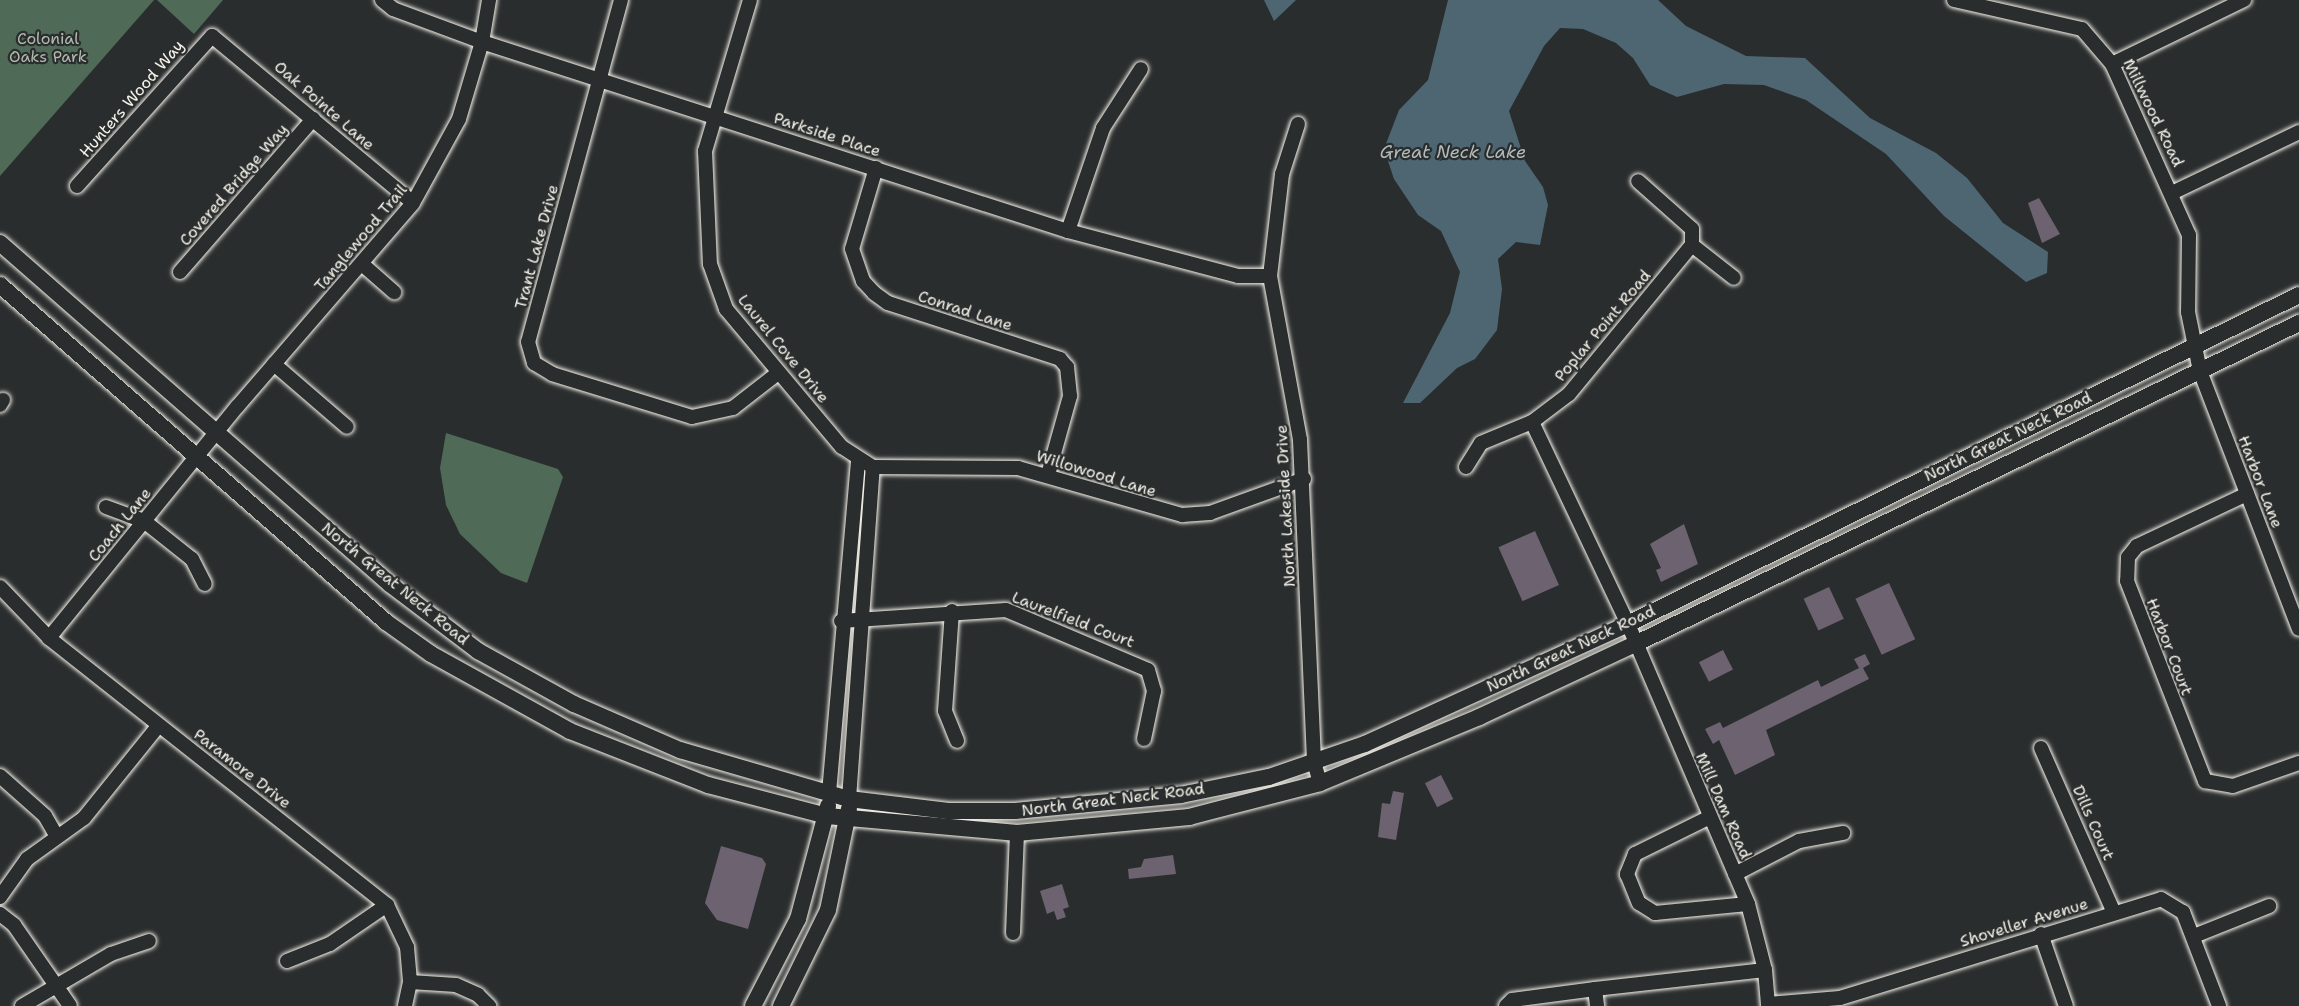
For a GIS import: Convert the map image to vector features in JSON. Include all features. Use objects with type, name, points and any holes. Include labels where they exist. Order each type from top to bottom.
[{"type":"main road","name":"North Great Neck Road","points":[[0,243],[391,585],[478,651],[574,704],[680,750],[849,799],[948,811],[1015,812],[1182,795],[1314,762],[1404,728],[1628,624],[2299,295]]},
{"type":"main road","name":"North Great Neck Road","points":[[0,285],[386,622],[431,654],[570,731],[661,769],[827,816],[848,820],[1017,833],[1189,817],[1320,783],[1479,717],[1635,644],[2299,323]]},
{"type":"main road","points":[[753,1006],[791,937],[827,816],[829,793]]},
{"type":"main road","points":[[780,1006],[828,910],[848,820],[849,799]]},
{"type":"street","name":"Parkside Place","points":[[382,0],[393,9],[483,42],[1068,231],[1238,276],[1270,276]]},
{"type":"street","name":"Tanglewood Trail","points":[[216,433],[413,203],[459,119],[483,42],[489,0]]},
{"type":"street","name":"Trant Lake Drive","points":[[621,0],[528,342],[534,363],[552,375],[692,417],[719,413],[749,398],[778,373]]},
{"type":"street","name":"Laurel Cove Drive","points":[[750,0],[714,116],[704,172],[713,281],[726,309],[778,373],[858,459],[873,467]]},
{"type":"street","name":"Millwood Road","points":[[1954,0],[2027,7],[2082,29],[2112,64],[2174,192],[2189,235],[2188,312],[2195,347]]},
{"type":"street","points":[[2112,64],[2244,0]]},
{"type":"street","name":"Oak Pointe Lane","points":[[212,36],[413,203]]},
{"type":"street","name":"Hunters Wood Way","points":[[77,186],[212,36]]},
{"type":"street","points":[[1068,231],[1103,128],[1141,69]]},
{"type":"street","name":"Covered Bridge Way","points":[[180,272],[313,119]]},
{"type":"street","name":"North Lakeside Drive","points":[[1298,124],[1282,174],[1270,276],[1296,406],[1304,479],[1314,762],[1320,783]]},
{"type":"street","points":[[2174,192],[2299,132]]},
{"type":"street","name":"Conrad Lane","points":[[876,168],[852,249],[863,281],[874,294],[888,303],[1060,359],[1067,367],[1070,396],[1048,475]]},
{"type":"street","points":[[1638,181],[1692,229],[1692,244],[1734,278]]},
{"type":"street","name":"Poplar Point Road","points":[[1466,466],[1481,443],[1532,422],[1578,384],[1692,244]]},
{"type":"street","points":[[362,264],[394,292]]},
{"type":"street","name":"Harbor Lane","points":[[2195,347],[2200,371],[2299,629]]},
{"type":"street","points":[[274,364],[347,428]]},
{"type":"street","points":[[1532,422],[1628,624]]},
{"type":"street","name":"Coach Lane","points":[[49,638],[216,433]]},
{"type":"street","points":[[829,793],[841,621],[858,459]]},
{"type":"street","name":"Willowood Lane","points":[[873,467],[991,466],[1048,475],[1162,511],[1198,515],[1304,479]]},
{"type":"street","points":[[849,799],[873,467]]},
{"type":"street","name":"Harbor Court","points":[[2247,494],[2137,546],[2128,557],[2127,581],[2205,781],[2234,786],[2299,763]]},
{"type":"street","points":[[106,507],[144,521],[192,559],[205,584]]},
{"type":"street","name":"Paramore Drive","points":[[0,587],[49,638],[387,905],[407,947],[410,982],[405,1006]]},
{"type":"street","name":"Laurelfield Court","points":[[841,621],[860,623],[952,611],[1006,610],[1138,663],[1153,680],[1144,739]]},
{"type":"street","points":[[952,611],[945,711],[957,741]]},
{"type":"street","name":"Mill Dam Road","points":[[1628,624],[1748,904],[1765,970],[1768,1005]]},
{"type":"street","points":[[0,897],[27,859],[84,818],[159,725]]},
{"type":"street","name":"Dills Court","points":[[2041,748],[2114,913]]},
{"type":"street","points":[[0,776],[45,816],[57,837]]},
{"type":"street","points":[[1710,817],[1635,854],[1627,874],[1639,903],[1655,913],[1748,904]]},
{"type":"street","points":[[1013,933],[1017,833]]},
{"type":"street","points":[[1735,874],[1799,841],[1842,833]]},
{"type":"street","name":"Shoveller Avenue","points":[[1768,1005],[1840,998],[2041,934],[2161,899],[2183,912],[2219,1006]]},
{"type":"street","points":[[287,961],[330,944],[387,905]]},
{"type":"street","points":[[2194,936],[2269,906]]},
{"type":"street","points":[[0,914],[14,925],[53,987],[70,1006]]},
{"type":"street","points":[[2041,934],[2066,1006]]},
{"type":"street","points":[[22,1006],[111,954],[149,941]]},
{"type":"street","points":[[1506,1006],[1512,1000],[1765,970]]},
{"type":"street","points":[[410,982],[456,985],[478,995],[489,1006]]},
{"type":"street","points":[[1595,989],[1597,1006]]},
{"type":"green space","name":"Colonial Oaks Park","points":[[0,0],[154,0],[0,176]]},
{"type":"green space","points":[[157,0],[223,0],[194,34]]},
{"type":"green space","points":[[446,433],[558,469],[563,477],[527,583],[501,573],[460,534],[446,505],[440,468]]},
{"type":"water","points":[[1264,0],[1296,0],[1274,21]]},
{"type":"water","name":"Great Neck Lake","points":[[1448,0],[1658,0],[1686,26],[1746,56],[1805,58],[1870,118],[1936,153],[1967,178],[2003,223],[2048,252],[2047,273],[2026,282],[1944,216],[1886,154],[1806,100],[1764,85],[1724,84],[1677,97],[1650,85],[1633,58],[1616,43],[1583,29],[1560,28],[1544,46],[1509,111],[1525,161],[1543,187],[1548,205],[1540,245],[1516,242],[1498,259],[1502,289],[1497,330],[1475,359],[1457,368],[1420,403],[1403,403],[1450,313],[1460,272],[1441,231],[1418,215],[1394,179],[1384,149],[1399,110],[1428,80]]},
{"type":"building","points":[[2039,198],[2060,234],[2042,243],[2028,203]]},
{"type":"building","points":[[1684,524],[1698,564],[1661,582],[1656,570],[1661,568],[1650,544]]},
{"type":"building","points":[[1535,531],[1559,585],[1522,601],[1498,547]]},
{"type":"building","points":[[1889,583],[1915,639],[1882,655],[1855,599]]},
{"type":"building","points":[[1829,587],[1844,619],[1818,631],[1804,599]]},
{"type":"building","points":[[1723,650],[1733,670],[1709,682],[1699,662]]},
{"type":"building","points":[[1865,654],[1870,664],[1863,668],[1869,679],[1766,730],[1775,755],[1735,775],[1719,740],[1713,744],[1705,729],[1720,722],[1723,728],[1818,680],[1821,687],[1859,668],[1854,659]]},
{"type":"building","points":[[1441,775],[1453,799],[1437,807],[1425,783]]},
{"type":"building","points":[[1393,791],[1404,793],[1396,840],[1378,837],[1382,803],[1390,804]]},
{"type":"building","points":[[721,846],[762,858],[766,864],[748,929],[717,920],[705,903]]},
{"type":"building","points":[[1173,855],[1176,874],[1129,879],[1128,869],[1141,867],[1144,859]]},
{"type":"building","points":[[1062,884],[1069,907],[1063,909],[1066,917],[1057,920],[1054,911],[1047,914],[1040,891]]}]
